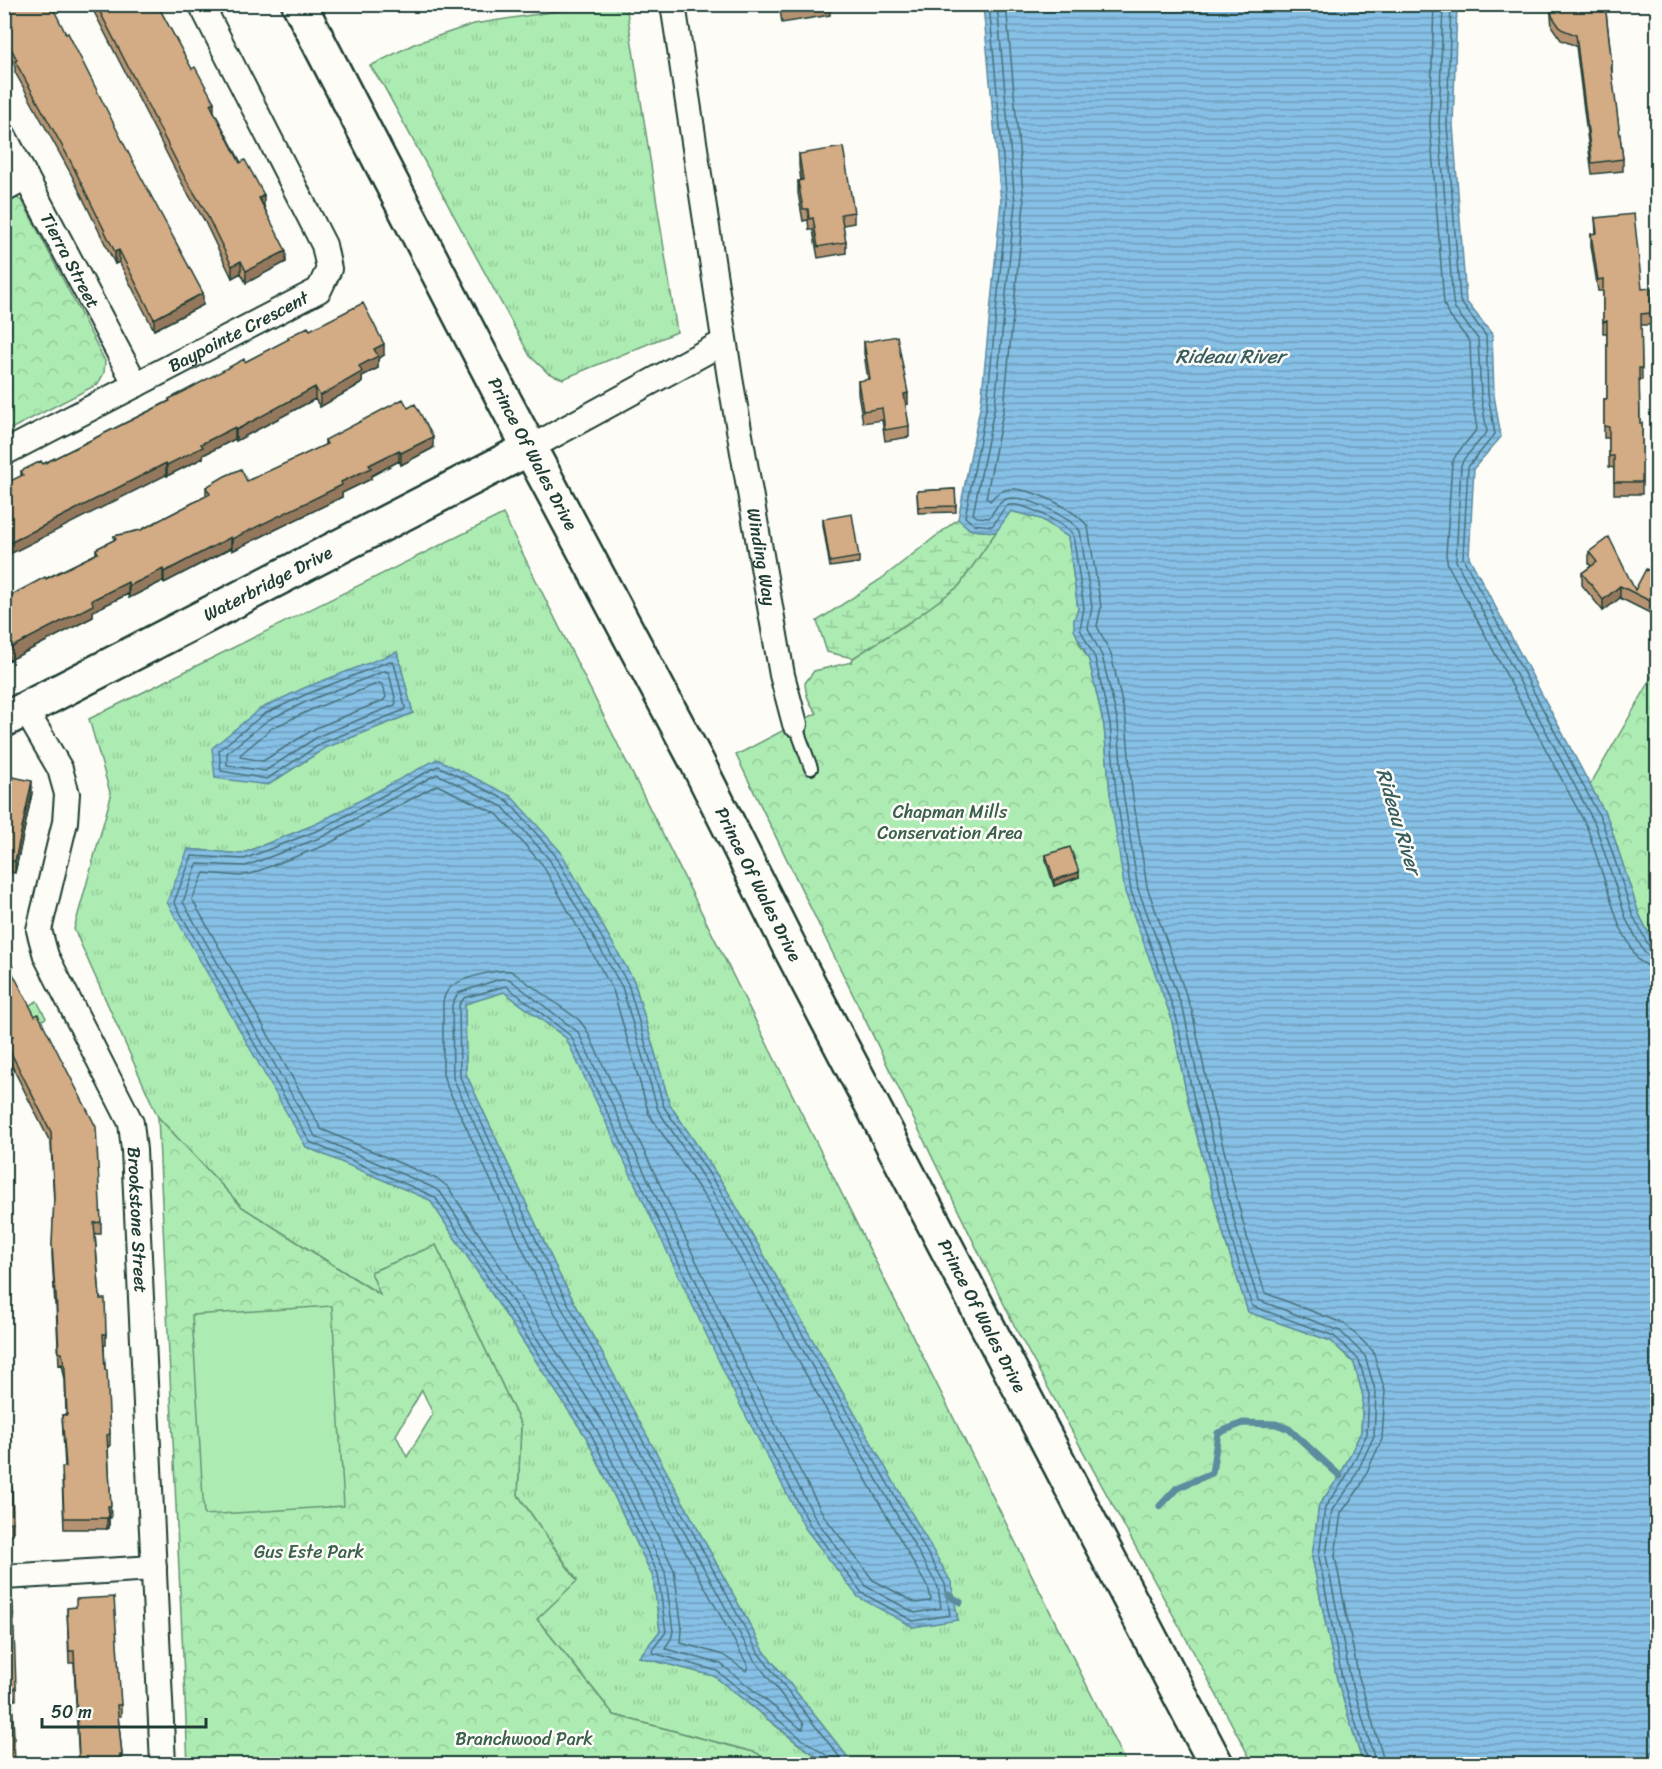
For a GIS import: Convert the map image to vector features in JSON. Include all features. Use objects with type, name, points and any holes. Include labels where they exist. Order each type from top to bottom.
[{"type":"main road","name":"Prince Of Wales Drive","points":[[300,4],[530,448],[697,762],[794,955],[1216,1764]]},
{"type":"main road","name":"Waterbridge Drive","points":[[15,715],[530,448]]},
{"type":"street","name":"Baypointe Crescent","points":[[4,453],[319,290],[329,269],[324,245],[201,4]]},
{"type":"street","name":"Winding Way","points":[[673,4],[724,342],[782,675],[795,724]]},
{"type":"street","name":"Tierra Street","points":[[4,136],[136,385]]},
{"type":"street","points":[[4,190],[26,178]]},
{"type":"street","points":[[530,448],[724,342]]},
{"type":"street","name":"Brookstone Street","points":[[15,715],[60,769],[67,794],[65,822],[39,930],[41,939],[46,956],[131,1123],[163,1764]]},
{"type":"street","points":[[4,1577],[154,1568]]},
{"type":"lane","name":"Winding Way","points":[[795,724],[811,768]]},
{"type":"green space","points":[[602,4],[626,5],[677,332],[563,379],[548,373],[530,356],[383,85],[370,66],[414,44],[474,24]]},
{"type":"green space","points":[[17,198],[23,202],[105,361],[104,373],[98,384],[5,432],[5,202]]},
{"type":"green space","name":"Chapman Mills Conservation Area","points":[[1010,511],[1041,519],[1068,537],[1078,609],[1074,620],[1079,643],[1089,660],[1104,726],[1110,793],[1171,1017],[1189,1106],[1226,1243],[1248,1312],[1331,1341],[1354,1363],[1363,1396],[1361,1432],[1340,1476],[1319,1505],[1312,1557],[1337,1679],[1363,1764],[1253,1764],[1018,1333],[736,755],[817,713],[808,699],[805,683],[814,671],[852,662],[853,658],[911,621],[959,586]]},
{"type":"green space","points":[[503,514],[1126,1764],[853,1764],[764,1651],[559,1274],[466,1074],[465,1004],[504,992],[566,1038],[613,1134],[912,1627],[958,1620],[951,1583],[725,1187],[670,1105],[634,981],[560,851],[316,824],[241,854],[188,849],[306,1147],[430,1200],[586,1437],[653,1577],[660,1631],[639,1657],[714,1676],[798,1744],[828,1764],[771,1764],[757,1753],[614,1715],[537,1619],[577,1580],[518,1495],[521,1425],[436,1245],[371,1272],[381,1295],[242,1207],[158,1117],[74,929],[111,796],[89,719]],"holes":[[[397,652],[413,713],[325,748],[268,785]]]},
{"type":"green space","points":[[958,519],[971,530],[996,532],[959,586],[911,621],[853,658],[827,652],[817,621],[881,579]]},
{"type":"green space","points":[[1657,665],[1657,950],[1639,914],[1608,819],[1590,785]]},
{"type":"green space","points":[[37,1001],[46,1018],[5,1040],[5,1018]]},
{"type":"green space","name":"Gus Este Park","points":[[158,1117],[242,1207],[380,1295],[371,1272],[436,1245],[521,1425],[518,1495],[577,1581],[537,1619],[614,1715],[757,1753],[771,1764],[188,1764]],"holes":[[[422,1390],[433,1414],[407,1457],[396,1435]]]},
{"type":"green space","points":[[332,1306],[344,1506],[204,1515],[192,1315]]},
{"type":"water","name":"Rideau River","points":[[983,5],[1457,5],[1453,125],[1466,301],[1492,334],[1494,395],[1501,437],[1474,468],[1469,557],[1608,819],[1639,914],[1657,950],[1657,1764],[1363,1764],[1337,1679],[1312,1557],[1319,1505],[1340,1476],[1361,1432],[1363,1396],[1354,1363],[1331,1341],[1248,1312],[1226,1243],[1189,1106],[1171,1017],[1125,892],[1110,793],[1104,726],[1089,660],[1074,630],[1074,620],[1078,609],[1068,537],[1041,519],[1011,511],[996,532],[971,530],[958,519],[981,403],[1001,202]]},
{"type":"water","points":[[397,652],[413,713],[325,748],[268,785],[215,778],[212,748],[260,709],[304,688]]},
{"type":"water","points":[[437,759],[511,796],[560,851],[634,981],[670,1105],[725,1187],[951,1582],[958,1620],[913,1627],[858,1597],[805,1528],[736,1397],[566,1038],[504,992],[465,1004],[466,1074],[559,1274],[764,1651],[853,1764],[828,1764],[799,1744],[714,1676],[639,1657],[660,1631],[653,1577],[586,1437],[430,1200],[306,1147],[167,902],[188,849],[241,854],[316,824]]},
{"type":"building","points":[[4,4],[51,4],[203,293],[154,319],[119,250],[115,252],[71,162],[15,61],[17,60],[4,34]]},
{"type":"building","points":[[96,4],[157,4],[192,69],[195,67],[214,102],[210,104],[240,163],[245,160],[264,195],[259,198],[286,251],[246,271],[241,261],[232,266]]},
{"type":"building","points":[[781,4],[825,4],[782,12]]},
{"type":"building","points":[[1551,4],[1605,4],[1623,159],[1592,163],[1576,35],[1561,29],[1552,16]]},
{"type":"building","points":[[843,147],[854,212],[841,214],[846,242],[818,247],[813,218],[809,219],[808,209],[803,209],[798,181],[803,180],[799,154]]},
{"type":"building","points":[[1634,214],[1642,289],[1651,288],[1651,313],[1641,314],[1642,368],[1639,368],[1642,482],[1614,482],[1614,456],[1609,456],[1609,427],[1604,426],[1604,399],[1607,399],[1607,321],[1603,322],[1603,279],[1598,280],[1591,234],[1597,233],[1595,218]]},
{"type":"building","points":[[363,303],[384,344],[374,349],[378,356],[359,366],[362,372],[320,396],[315,387],[236,430],[235,427],[201,444],[203,447],[167,465],[166,463],[4,546],[4,484],[23,475],[21,471],[41,461],[43,464],[170,401],[169,399],[244,359],[245,362],[308,327],[310,330]]},
{"type":"building","points":[[897,336],[908,393],[904,394],[909,426],[885,430],[882,408],[863,411],[858,381],[870,379],[864,342]]},
{"type":"building","points":[[403,399],[408,408],[415,404],[433,437],[401,453],[399,450],[369,465],[371,468],[341,482],[342,485],[232,539],[231,537],[164,572],[163,569],[129,586],[128,582],[92,600],[93,605],[8,649],[4,647],[4,599],[98,553],[96,549],[116,539],[114,536],[141,530],[210,494],[206,487],[225,476],[241,469],[247,481],[327,444],[325,440]]},
{"type":"building","points":[[955,489],[956,506],[918,507],[917,491]]},
{"type":"building","points":[[852,514],[859,557],[830,562],[823,519]]},
{"type":"building","points":[[1609,537],[1635,590],[1646,569],[1658,575],[1658,602],[1656,604],[1620,586],[1603,600],[1582,573],[1597,562],[1589,552]]},
{"type":"building","points":[[4,775],[32,781],[15,861],[11,861],[4,894]]},
{"type":"building","points":[[1070,847],[1079,872],[1054,880],[1046,855]]},
{"type":"building","points":[[4,951],[13,967],[10,968],[35,1016],[38,1014],[96,1127],[101,1222],[94,1223],[100,1299],[105,1299],[106,1334],[103,1334],[110,1434],[107,1435],[111,1506],[108,1506],[109,1516],[107,1518],[64,1518],[62,1467],[66,1467],[62,1415],[67,1415],[65,1369],[62,1353],[59,1353],[52,1244],[54,1197],[51,1132],[5,1041],[13,1036],[4,1022]]},
{"type":"building","points":[[4,1437],[7,1488],[12,1487],[13,1522],[4,1523]]},
{"type":"building","points":[[114,1597],[121,1705],[117,1705],[122,1755],[120,1755],[120,1764],[87,1764],[87,1757],[79,1757],[74,1651],[69,1651],[67,1608],[76,1607],[76,1599]]},
{"type":"building","points":[[4,1602],[13,1602],[16,1688],[12,1689],[15,1764],[4,1764]]},
{"type":"waterway","points":[[1160,1506],[1177,1488],[1212,1473],[1218,1433],[1243,1423],[1276,1424],[1289,1429],[1340,1476]]},
{"type":"waterway","points":[[948,1595],[960,1602]]},
{"type":"park label","name":"Branchwood Park","points":[[524,1739]]}]
